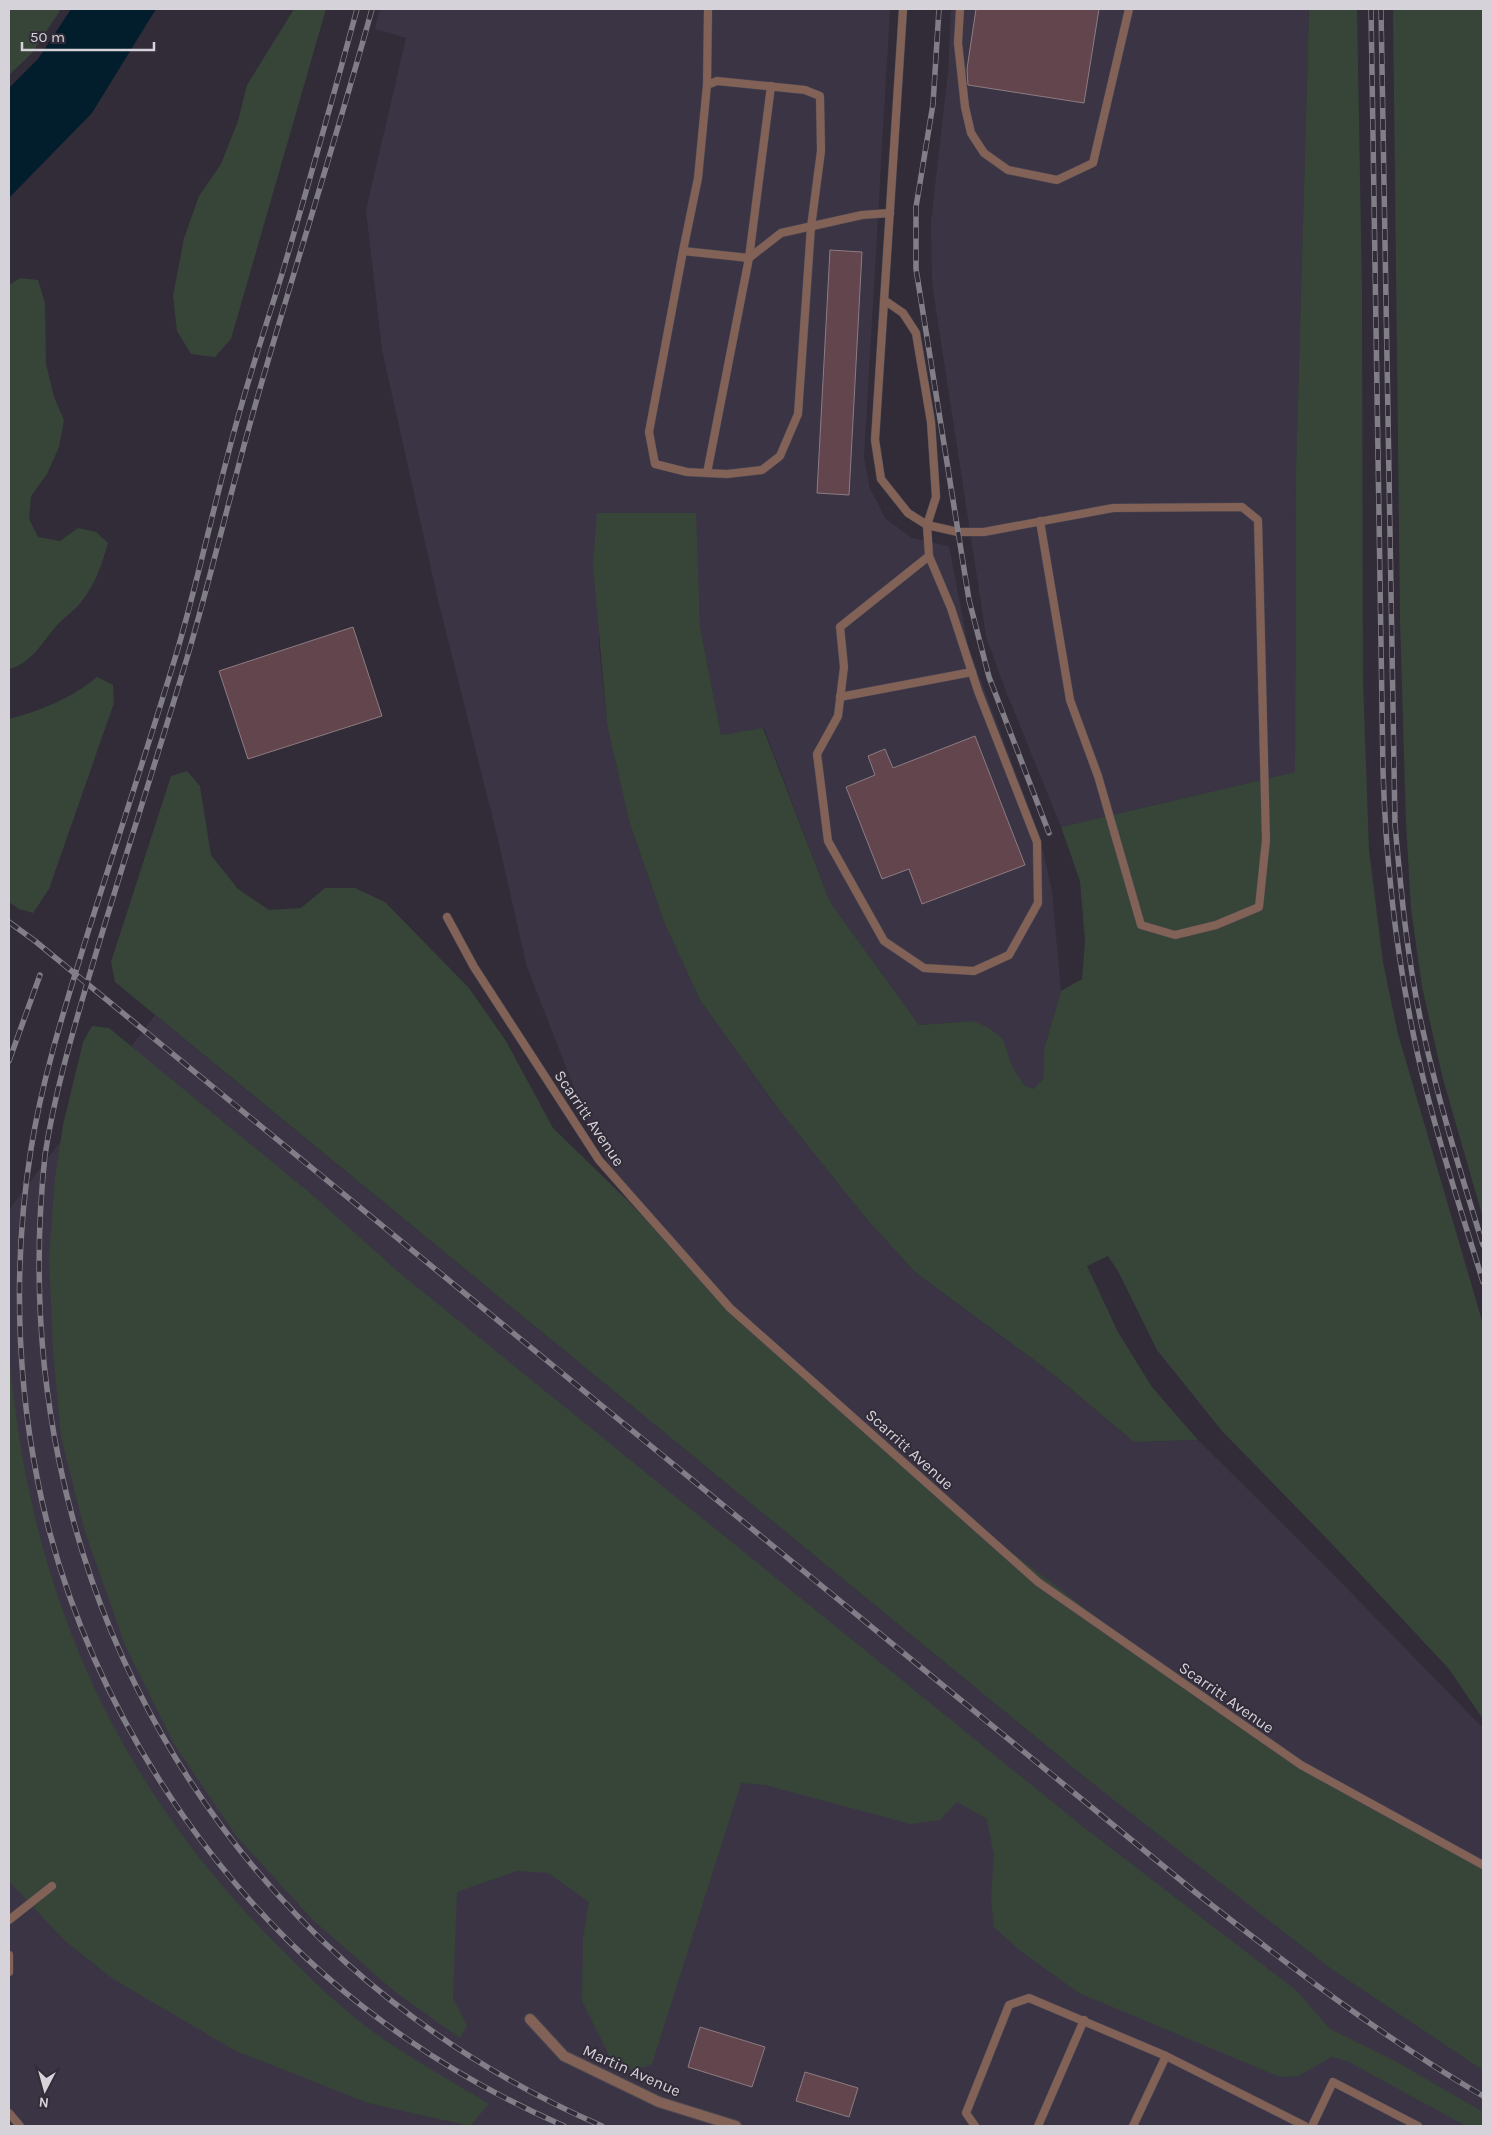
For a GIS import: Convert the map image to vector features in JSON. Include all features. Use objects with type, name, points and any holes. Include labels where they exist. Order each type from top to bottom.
[{"type":"street","name":"Martin Avenue","points":[[530,2019],[564,2056],[659,2102],[736,2126]]},
{"type":"lane","points":[[707,85],[717,80],[805,90],[820,96],[821,151],[811,227],[798,414],[780,456],[762,470],[726,474],[687,472],[656,464],[649,432],[698,178],[707,85],[708,9]]},
{"type":"lane","points":[[903,9],[875,440],[881,479],[908,513],[927,525],[958,532],[984,532],[1040,521],[1113,508],[1242,507],[1258,520],[1266,840],[1259,907],[1216,925],[1175,934],[1141,925],[1098,776],[1070,700],[1040,521]]},
{"type":"lane","points":[[960,9],[958,43],[965,107],[971,133],[984,153],[1008,170],[1057,180],[1093,163],[1129,9]]},
{"type":"lane","points":[[706,473],[749,258],[772,86]]},
{"type":"lane","points":[[683,251],[749,258],[781,233],[862,215],[890,213]]},
{"type":"lane","points":[[884,300],[903,313],[916,333],[931,422],[936,497],[927,525],[929,556],[952,608],[972,672],[1037,842],[1038,903],[1009,955],[974,971],[924,968],[884,941],[828,840],[817,754],[838,716],[844,667],[840,627],[929,556]]},
{"type":"lane","points":[[840,697],[972,672]]},
{"type":"lane","name":"Scarritt Avenue","points":[[446,917],[474,966],[598,1160],[730,1308],[1038,1582],[1301,1765],[1483,1865]]},
{"type":"lane","points":[[9,1920],[52,1886]]},
{"type":"lane","points":[[9,1955],[9,1972]]},
{"type":"lane","points":[[975,2126],[966,2113],[1009,2005],[1029,1998],[1166,2056],[1305,2126]]},
{"type":"lane","points":[[1038,2126],[1084,2020]]},
{"type":"lane","points":[[1133,2126],[1166,2056]]},
{"type":"lane","points":[[1312,2126],[1333,2082],[1418,2126]]},
{"type":"lane","points":[[9,2113],[20,2126]]},
{"type":"lane","points":[[1285,2126],[1288,2118]]},
{"type":"shaded area","points":[[380,9],[890,9],[864,458],[870,489],[886,519],[912,538],[949,546],[968,646],[1040,837],[1052,891],[1061,991],[1044,1049],[1043,1079],[1033,1089],[1024,1085],[1012,1066],[1003,1039],[974,1021],[919,1025],[830,902],[764,728],[721,735],[700,626],[695,513],[597,513],[599,647],[607,724],[629,821],[664,922],[700,1000],[780,1111],[864,1216],[915,1272],[1053,1374],[1134,1442],[1198,1440],[1327,1568],[1483,1728],[1483,1862],[1255,1737],[951,1506],[746,1324],[626,1199],[586,1118],[527,967],[496,831],[438,600],[382,350],[366,210],[406,38],[375,29]]},
{"type":"shaded area","points":[[951,9],[1309,9],[1296,471],[1295,772],[1061,827],[1005,689],[986,636],[932,283],[931,222],[948,72]]},
{"type":"shaded area","points":[[155,1015],[1087,1779],[1483,2068],[1483,2126],[9,2126],[9,1210]]},
{"type":"green space","points":[[9,9],[61,9],[32,53],[9,75]]},
{"type":"green space","points":[[294,9],[326,9],[231,339],[215,357],[191,354],[177,331],[173,296],[184,238],[199,196],[221,164],[238,121],[247,85]]},
{"type":"green space","points":[[1309,9],[1357,9],[1362,288],[1363,680],[1369,850],[1383,962],[1398,1034],[1483,1324],[1483,1719],[1449,1669],[1332,1544],[1222,1431],[1157,1350],[1119,1273],[1108,1256],[1087,1266],[1118,1332],[1152,1387],[1198,1440],[1134,1442],[1053,1374],[915,1272],[864,1216],[780,1111],[700,1000],[664,922],[629,821],[607,724],[593,565],[597,513],[696,513],[700,626],[721,735],[763,728],[830,902],[919,1025],[974,1021],[989,1028],[1003,1039],[1012,1066],[1024,1085],[1033,1089],[1043,1079],[1044,1049],[1061,991],[1082,979],[1085,941],[1080,881],[1061,827],[1295,772],[1296,471]]},
{"type":"green space","points":[[1393,9],[1483,9],[1483,1218],[1443,1079],[1422,987],[1411,909],[1406,824],[1400,618]]},
{"type":"green space","points":[[20,278],[38,280],[45,303],[46,364],[54,397],[64,420],[59,447],[47,474],[31,496],[29,519],[38,537],[60,541],[78,528],[96,532],[108,543],[98,574],[81,602],[59,623],[31,656],[24,662],[9,669],[9,285]]},
{"type":"green space","points":[[97,677],[113,685],[114,703],[49,889],[33,913],[19,909],[9,902],[9,719],[55,703],[76,692]]},
{"type":"green space","points":[[187,771],[200,786],[211,855],[238,889],[269,910],[301,908],[325,888],[355,888],[385,902],[469,988],[506,1041],[553,1128],[626,1199],[746,1324],[951,1506],[1255,1737],[1483,1862],[1483,2070],[1329,1967],[1087,1779],[115,982],[111,962],[171,776]]},
{"type":"green space","points":[[92,1026],[109,1028],[310,1193],[402,1275],[1082,1826],[1297,1991],[1330,2029],[1397,2062],[1483,2112],[1483,2126],[1466,2126],[1347,2061],[1332,2057],[1298,2076],[1280,2077],[1079,1993],[1019,1950],[994,1927],[991,1900],[994,1856],[987,1819],[957,1802],[940,1820],[911,1824],[765,1785],[741,1783],[652,2064],[633,2071],[611,2059],[582,2001],[583,1939],[589,1902],[548,1873],[517,1871],[457,1892],[453,1998],[467,2026],[460,2038],[394,1991],[313,1920],[237,1837],[174,1744],[125,1645],[85,1532],[61,1437],[53,1350],[49,1258],[55,1178],[63,1125],[83,1042]]},
{"type":"green space","points":[[9,1345],[22,1454],[39,1531],[61,1606],[90,1677],[124,1745],[165,1811],[213,1874],[267,1935],[342,2007],[368,2028],[412,2058],[489,2104],[470,2126],[368,2103],[236,2051],[113,1979],[64,1940],[9,1881]]},
{"type":"water","points":[[71,9],[156,9],[92,113],[9,198],[9,88],[38,59]]},
{"type":"building","points":[[976,9],[1099,9],[1084,103],[968,85],[967,69]]},
{"type":"building","points":[[830,250],[862,252],[849,495],[817,493]]},
{"type":"building","points":[[353,627],[382,716],[248,759],[219,671]]},
{"type":"building","points":[[975,736],[1025,865],[922,904],[909,869],[882,879],[846,787],[875,775],[868,756],[885,749],[893,768]]},
{"type":"building","points":[[700,2027],[765,2047],[752,2087],[688,2067]]},
{"type":"building","points":[[805,2072],[858,2088],[849,2117],[796,2101]]},
{"type":"railway","points":[[357,9],[292,241],[234,432],[194,592],[176,655],[72,983],[42,1093],[31,1149],[21,1244],[19,1292],[24,1388],[38,1483],[49,1530],[73,1605],[103,1678],[140,1749],[183,1816],[232,1879],[286,1938],[344,1992],[444,2064],[503,2097],[564,2126]]},
{"type":"railway","points":[[372,9],[253,413],[187,658],[100,940],[64,1067],[45,1155],[40,1310],[59,1460],[100,1603],[162,1735],[245,1856],[346,1963],[466,2054],[602,2126]]},
{"type":"railway","points":[[939,9],[933,104],[916,207],[916,269],[969,600],[989,677],[1049,833]]},
{"type":"railway","points":[[1371,9],[1383,771],[1390,879],[1398,950],[1418,1056],[1440,1141],[1483,1282]]},
{"type":"railway","points":[[1381,9],[1395,825],[1408,949],[1421,1022],[1457,1162],[1483,1245]]},
{"type":"railway","points":[[9,922],[35,941],[1195,1892],[1300,1973],[1372,2025],[1408,2050],[1483,2096]]},
{"type":"railway","points":[[9,1061],[40,975]]}]
